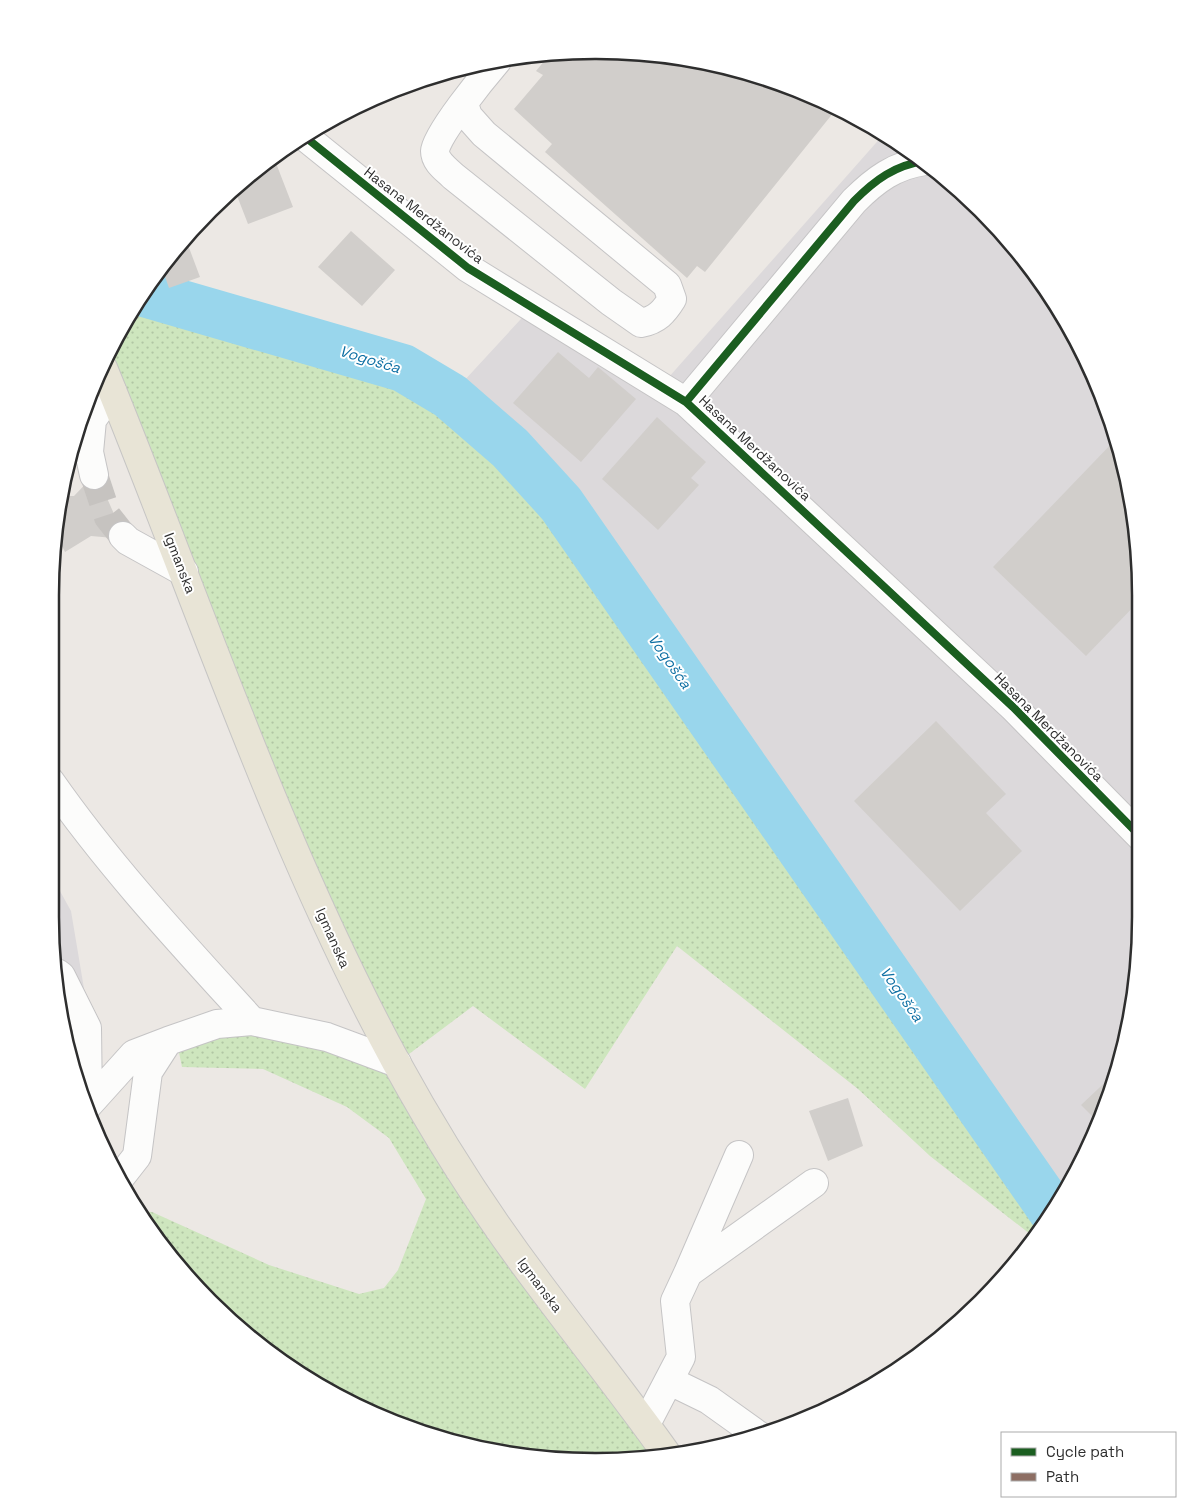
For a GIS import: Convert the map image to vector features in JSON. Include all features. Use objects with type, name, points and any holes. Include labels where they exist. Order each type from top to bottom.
[{"type":"main road","name":"Igmanska","points":[[103,384],[184,572],[258,762],[340,955],[396,1063],[449,1153],[511,1245],[663,1449]]},
{"type":"street","points":[[464,104],[468,116],[484,134],[667,285],[672,299],[664,311],[653,321],[642,323],[611,302],[453,176],[438,161],[435,150],[440,136],[464,104],[468,94],[490,69]]},
{"type":"street","name":"Hasana Merdžanovića","points":[[310,141],[468,268],[686,402],[1013,707],[1132,829]]},
{"type":"street","points":[[686,402],[854,201],[874,181],[898,167],[913,164]]},
{"type":"street","points":[[94,475],[89,452],[92,420],[100,389]]},
{"type":"street","points":[[123,536],[128,542],[184,572]]},
{"type":"street","points":[[59,794],[153,912],[252,1021]]},
{"type":"street","points":[[62,979],[86,1028],[88,1091]]},
{"type":"street","points":[[91,1100],[134,1054],[217,1024],[252,1021],[327,1037],[396,1063]]},
{"type":"street","points":[[124,1172],[137,1156],[148,1072],[168,1041]]},
{"type":"street","points":[[646,1424],[682,1357],[675,1301],[739,1155]]},
{"type":"street","points":[[688,1273],[814,1183]]},
{"type":"street","points":[[670,1381],[709,1400],[751,1430]]},
{"type":"shaded area","points":[[879,140],[894,149],[949,192],[999,242],[1042,297],[1077,358],[1104,423],[1122,491],[1128,525],[1132,596],[1131,952],[1128,987],[1122,1021],[1104,1089],[1077,1154],[1048,1205],[561,504],[510,448],[450,396],[532,307],[661,386]]},
{"type":"shaded area","points":[[59,889],[71,911],[101,1090],[91,1100],[77,1055],[69,1021],[63,987],[60,952]]},
{"type":"green space","points":[[150,296],[403,368],[450,396],[510,448],[561,504],[1048,1205],[1029,1233],[930,1156],[858,1089],[677,946],[585,1089],[473,1006],[397,1063],[663,1449],[596,1453],[560,1452],[525,1449],[491,1443],[423,1425],[390,1412],[358,1398],[297,1363],[242,1320],[216,1296],[192,1270],[147,1212],[152,1212],[269,1265],[359,1294],[384,1288],[398,1270],[426,1199],[389,1138],[347,1107],[263,1069],[182,1067],[176,1038],[217,1024],[396,1063],[102,385],[114,358]]},
{"type":"building","points":[[596,59],[666,63],[734,77],[768,87],[833,114],[705,272],[697,266],[687,278],[545,152],[552,144],[514,109],[543,75],[536,71],[544,61],[560,60]]},
{"type":"building","points":[[276,164],[293,207],[248,224],[237,196]]},
{"type":"building","points":[[351,231],[395,270],[362,306],[318,267]]},
{"type":"building","points":[[188,246],[200,277],[169,288],[165,276]]},
{"type":"building","points":[[558,352],[589,378],[598,367],[636,399],[581,462],[513,403]]},
{"type":"building","points":[[657,417],[706,462],[691,478],[699,485],[658,530],[602,479]]},
{"type":"building","points":[[1110,445],[1128,525],[1132,608],[1086,656],[993,567]]},
{"type":"building","points":[[96,473],[125,539],[91,536],[65,552],[61,545],[63,525],[68,496],[74,496]]},
{"type":"building","points":[[936,721],[1006,794],[986,813],[1022,851],[960,911],[854,801]]},
{"type":"building","points":[[1106,1081],[1093,1117],[1081,1105]]},
{"type":"building","points":[[848,1098],[863,1146],[828,1161],[809,1111]]},
{"type":"waterway","name":"Vogošća","points":[[151,295],[403,368],[450,396],[510,448],[561,504],[1048,1205]]},
{"type":"tunnel","points":[[94,475],[108,517],[123,536]]},
{"type":"cycle path","points":[[310,141],[468,268],[686,402],[1013,707],[1132,828]]},
{"type":"cycle path","points":[[686,402],[854,201],[878,180],[895,170],[913,163]]}]
